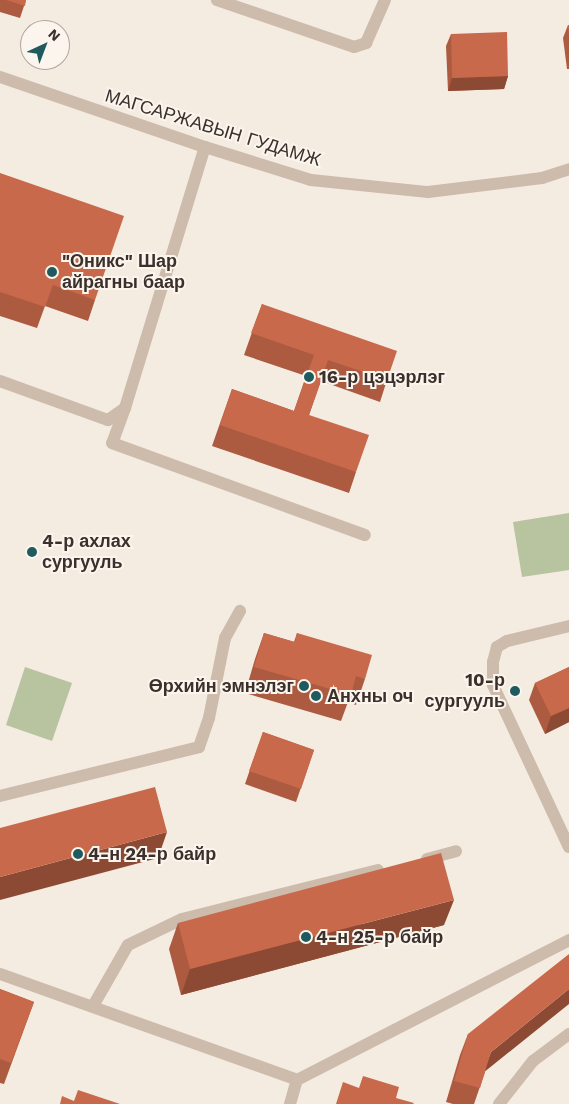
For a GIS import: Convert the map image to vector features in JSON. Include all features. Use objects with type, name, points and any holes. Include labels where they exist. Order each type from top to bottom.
[{"type":"street","points":[[217,0],[354,47],[366,43],[385,0]]},
{"type":"street","name":"МАГСАРЖАВЫН ГУДАМЖ","points":[[0,77],[205,147],[311,180],[428,192],[542,178],[569,169]]},
{"type":"street","points":[[205,147],[125,408],[112,443],[365,535]]},
{"type":"street","points":[[0,381],[108,420],[125,408]]},
{"type":"street","points":[[0,796],[199,747],[210,718],[226,638],[240,611]]},
{"type":"street","points":[[569,626],[507,641],[498,647],[493,662],[493,686],[569,847]]},
{"type":"street","points":[[418,860],[456,851]]},
{"type":"street","points":[[93,1006],[128,945],[182,918],[390,868]]},
{"type":"street","points":[[290,1104],[298,1080],[569,940]]},
{"type":"street","points":[[0,974],[298,1080]]},
{"type":"street","points":[[499,1104],[533,1061],[569,1034]]},
{"type":"green space","points":[[569,513],[569,570],[522,577],[513,522]]},
{"type":"green space","points":[[25,667],[72,683],[52,741],[6,725]]},
{"type":"building","points":[[6,0],[26,0],[25,6]]},
{"type":"building","points":[[507,32],[508,76],[452,78],[451,34]]},
{"type":"building","name":"\"Оникс\" Шар айрагны баар","points":[[0,173],[124,216],[95,300],[53,285],[45,307],[0,292]]},
{"type":"building","points":[[262,304],[397,351],[387,380],[328,360],[309,415],[369,435],[356,472],[220,425],[232,389],[294,411],[314,355],[251,333]]},
{"type":"building","points":[[264,633],[295,642],[297,633],[372,655],[365,679],[356,676],[351,695],[254,667]]},
{"type":"building","points":[[569,667],[569,708],[551,716],[535,683]]},
{"type":"building","points":[[263,732],[314,750],[301,789],[249,771]]},
{"type":"building","points":[[155,787],[167,832],[0,877],[0,828]]},
{"type":"building","points":[[441,853],[454,900],[190,969],[178,923]]},
{"type":"building","points":[[569,954],[569,989],[491,1052],[480,1088],[454,1081],[468,1034]]},
{"type":"building","points":[[0,989],[34,1002],[11,1063],[0,1059]]},
{"type":"building","points":[[363,1076],[399,1087],[396,1098],[414,1103],[336,1104],[343,1082],[359,1088]]},
{"type":"building","points":[[78,1090],[120,1104],[60,1104],[62,1096],[74,1101]]},
{"type":"place","name":"\"Оникс\" Шар айрагны баар","points":[[52,272]]},
{"type":"place","name":"16-р цэцэрлэг","points":[[309,377]]},
{"type":"place","name":"4-р ахлах сургууль","points":[[32,552]]},
{"type":"place","name":"Өрхийн эмнэлэг","points":[[304,686]]},
{"type":"place","name":"10-р сургууль","points":[[515,691]]},
{"type":"place","name":"Анхны оч","points":[[316,696]]},
{"type":"place","name":"4-н 24-р байр","points":[[78,854]]},
{"type":"place","name":"4-н 25-р байр","points":[[306,937]]}]
